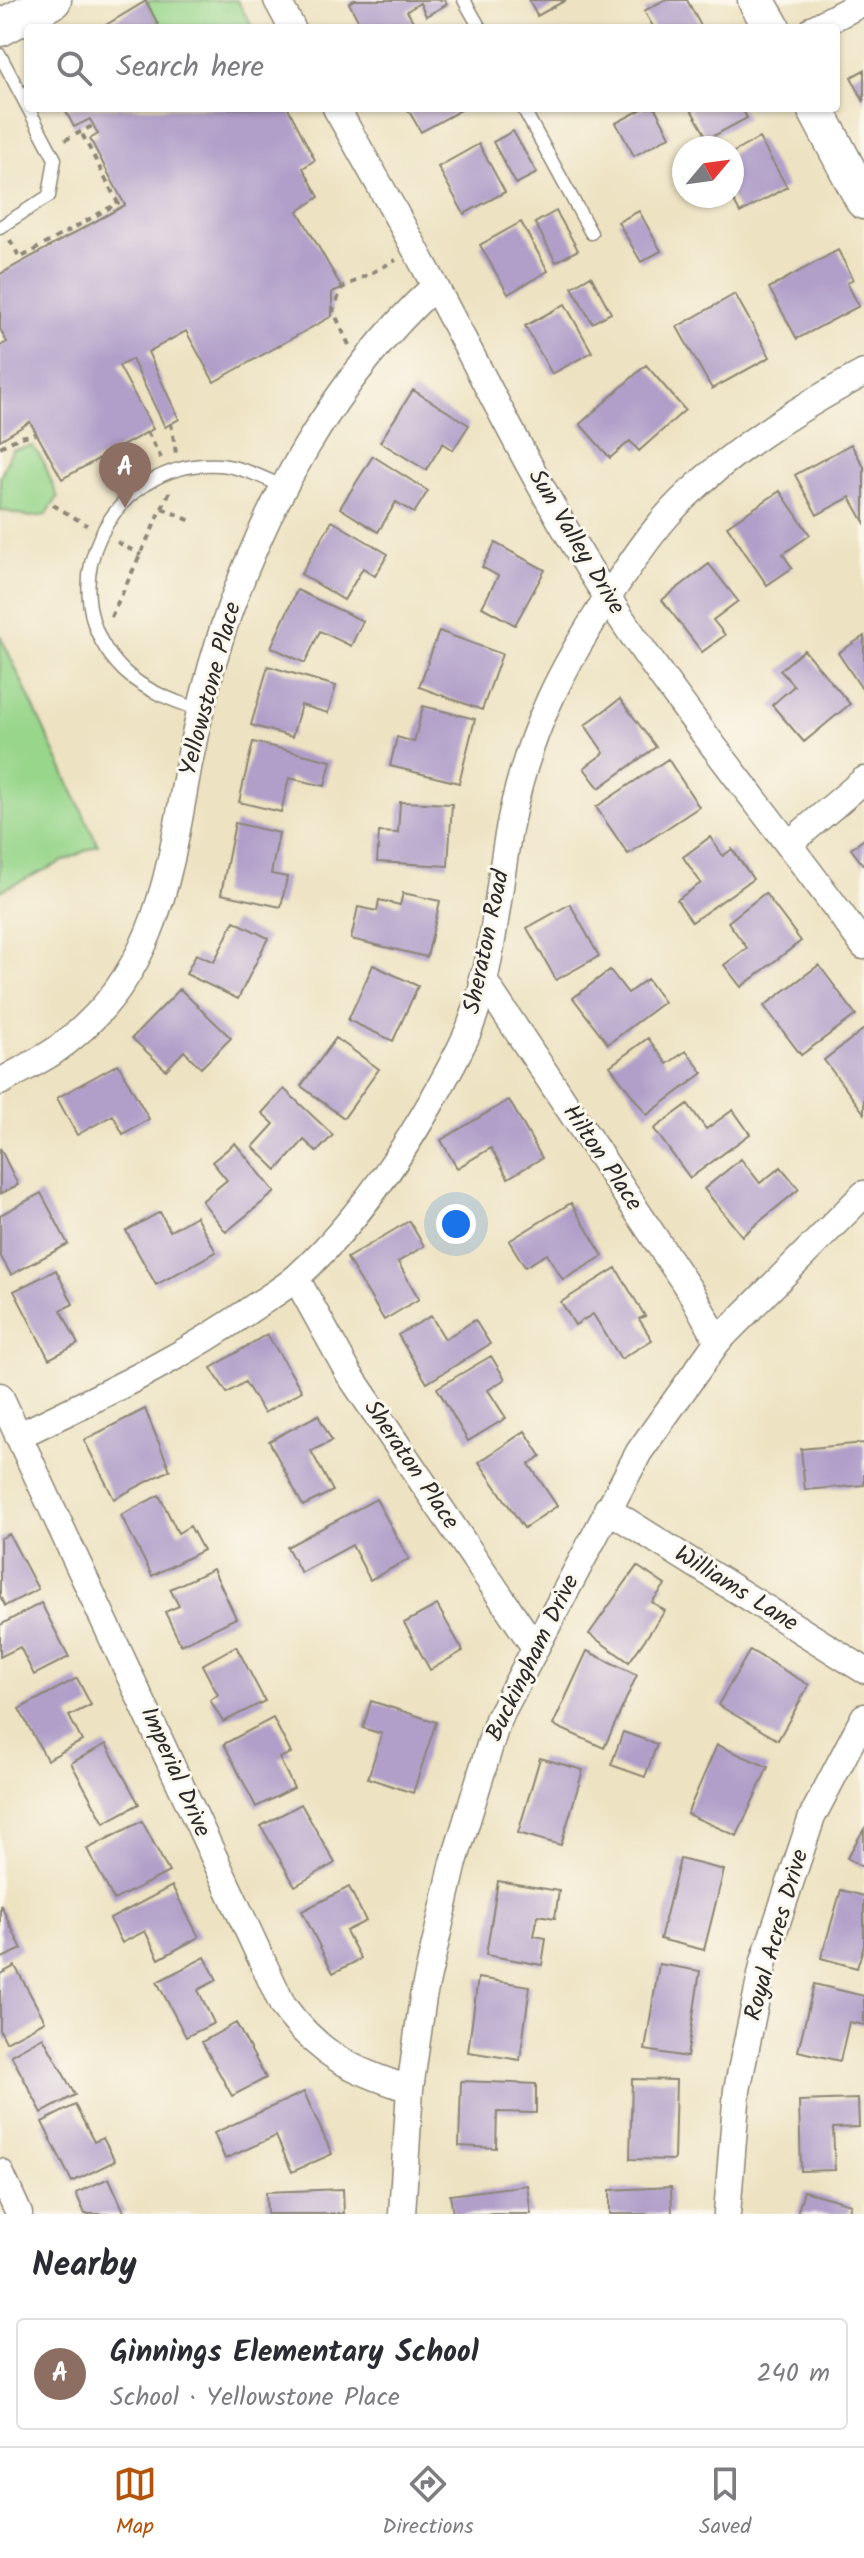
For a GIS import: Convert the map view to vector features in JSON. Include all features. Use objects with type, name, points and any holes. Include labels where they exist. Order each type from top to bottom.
[{"type":"street","points":[[0,28],[53,0]]},
{"type":"street","points":[[277,0],[290,24]]},
{"type":"street","points":[[756,0],[770,24]]},
{"type":"street","points":[[822,24],[864,2]]},
{"type":"street","name":"Sun Valley Drive","points":[[338,112],[435,286],[512,434],[608,598],[672,691],[790,843],[864,946]]},
{"type":"street","points":[[817,112],[864,201]]},
{"type":"street","name":"Yellowstone Place","points":[[0,1082],[67,1041],[95,1015],[135,964],[155,924],[166,890],[200,710],[247,564],[284,487],[334,406],[407,312],[435,286]]},
{"type":"street","name":"Sheraton Road","points":[[18,1436],[115,1389],[223,1329],[296,1278],[347,1225],[417,1129],[461,1047],[482,978],[512,816],[537,722],[572,652],[645,542],[687,495],[745,447],[815,399],[864,373]]},
{"type":"street","points":[[790,843],[864,780]]},
{"type":"street","name":"Hilton Place","points":[[482,978],[692,1294],[718,1341]]},
{"type":"street","name":"Buckingham Drive","points":[[402,2214],[410,2089],[423,1997],[454,1862],[498,1719],[639,1452],[718,1341],[864,1194]]},
{"type":"street","name":"Sheraton Place","points":[[296,1278],[349,1374],[534,1646]]},
{"type":"street","name":"Imperial Drive","points":[[0,1396],[60,1519],[283,2006],[302,2032],[353,2071],[410,2089]]},
{"type":"street","name":"Williams Lane","points":[[607,1509],[864,1670]]},
{"type":"street","name":"Royal Acres Drive","points":[[727,2214],[737,2090],[764,1961],[812,1817],[864,1717]]},
{"type":"street","points":[[0,2172],[19,2214]]},
{"type":"lane","points":[[464,0],[478,24]]},
{"type":"lane","points":[[0,55],[24,100]]},
{"type":"lane","points":[[4,232],[49,196],[56,170],[55,159],[30,112]]},
{"type":"lane","points":[[525,112],[591,233]]},
{"type":"lane","points":[[200,710],[157,694],[124,671],[102,636],[89,592],[95,548],[104,525],[142,485],[184,468],[214,465],[260,476],[284,487]]},
{"type":"path","points":[[63,141],[94,125]]},
{"type":"path","points":[[4,232],[20,260],[118,203],[81,132]]},
{"type":"path","points":[[350,348],[333,310],[342,288],[398,259]]},
{"type":"path","points":[[171,423],[176,453]]},
{"type":"path","points":[[147,432],[161,458]]},
{"type":"path","points":[[0,447],[20,437],[36,434]]},
{"type":"path","points":[[102,636],[175,482]]},
{"type":"path","points":[[53,505],[87,525]]},
{"type":"path","points":[[162,508],[191,521]]},
{"type":"path","points":[[115,540],[141,555]]},
{"type":"green space","points":[[237,0],[251,24],[158,24],[146,1]]},
{"type":"green space","points":[[32,446],[44,463],[58,497],[46,515],[31,517],[0,510],[0,477],[12,450]]},
{"type":"green space","points":[[0,635],[98,845],[0,891]]},
{"type":"building","points":[[354,0],[445,0],[447,4],[426,16],[420,3],[407,11],[415,24],[360,24],[349,3]]},
{"type":"building","points":[[529,0],[566,0],[537,16]]},
{"type":"building","points":[[664,0],[687,0],[700,24],[652,24],[644,11]]},
{"type":"building","points":[[146,1],[158,24],[108,24]]},
{"type":"building","points":[[864,70],[864,102],[851,77]]},
{"type":"building","points":[[66,112],[290,112],[315,160],[303,168],[319,197],[298,211],[342,288],[332,292],[332,316],[214,382],[186,331],[148,352],[179,419],[165,427],[132,359],[119,366],[153,429],[62,479],[30,422],[0,440],[0,346],[7,342],[0,329],[0,274],[125,205],[90,139],[98,134],[90,119],[74,127]]},
{"type":"building","points":[[409,112],[457,112],[421,132]]},
{"type":"building","points":[[637,112],[657,112],[670,136],[634,156],[616,123]]},
{"type":"building","points":[[692,112],[744,112],[747,118],[714,136],[706,136]]},
{"type":"building","points":[[513,131],[537,173],[516,184],[493,142]]},
{"type":"building","points":[[759,138],[787,187],[740,213],[737,208],[744,208],[744,146]]},
{"type":"building","points":[[479,144],[505,192],[464,214],[438,167]]},
{"type":"building","points":[[556,211],[578,250],[556,262],[535,223]]},
{"type":"building","points":[[639,211],[661,251],[641,262],[618,222]]},
{"type":"building","points":[[521,222],[548,271],[508,294],[480,245]]},
{"type":"building","points":[[838,250],[853,279],[847,283],[859,306],[797,339],[769,288]]},
{"type":"building","points":[[591,276],[611,313],[592,323],[572,287]]},
{"type":"building","points":[[735,294],[770,357],[712,389],[677,327]]},
{"type":"building","points":[[565,304],[592,352],[552,374],[525,326]]},
{"type":"building","points":[[646,365],[685,410],[639,451],[630,441],[610,458],[580,424]]},
{"type":"building","points":[[413,390],[469,425],[453,450],[443,443],[426,470],[380,442]]},
{"type":"building","points":[[851,444],[864,467],[864,522],[850,497],[817,515],[795,475]]},
{"type":"building","points":[[373,456],[428,491],[414,513],[396,502],[378,532],[340,508]]},
{"type":"building","points":[[780,491],[810,535],[783,554],[792,568],[767,585],[727,526]]},
{"type":"building","points":[[332,521],[388,554],[375,576],[363,568],[344,600],[301,574]]},
{"type":"building","points":[[495,543],[545,570],[515,625],[482,607],[498,576],[482,567]]},
{"type":"building","points":[[709,564],[738,601],[713,620],[725,635],[702,652],[662,600]]},
{"type":"building","points":[[297,590],[363,621],[351,646],[320,631],[305,663],[271,647]]},
{"type":"building","points":[[439,631],[502,654],[482,710],[419,687]]},
{"type":"building","points":[[864,636],[864,692],[838,653]]},
{"type":"building","points":[[804,650],[850,704],[804,742],[772,705],[794,686],[780,670]]},
{"type":"building","points":[[268,666],[336,686],[328,713],[301,705],[292,737],[251,725]]},
{"type":"building","points":[[620,699],[656,747],[599,788],[584,768],[604,753],[585,725]]},
{"type":"building","points":[[423,706],[475,719],[459,783],[390,766],[397,737],[414,742]]},
{"type":"building","points":[[253,742],[331,761],[325,786],[289,778],[281,812],[239,802]]},
{"type":"building","points":[[668,759],[699,807],[628,854],[596,807]]},
{"type":"building","points":[[400,802],[452,804],[448,866],[377,862],[379,832],[398,833]]},
{"type":"building","points":[[235,823],[279,833],[271,874],[287,877],[281,907],[221,894]]},
{"type":"building","points":[[710,837],[723,856],[732,849],[753,879],[692,922],[677,900],[701,883],[683,857]]},
{"type":"building","points":[[864,839],[864,866],[851,849]]},
{"type":"building","points":[[403,893],[440,901],[427,957],[351,939],[358,907],[377,911],[379,900],[400,905]]},
{"type":"building","points":[[765,893],[801,941],[741,987],[724,965],[747,948],[728,922]]},
{"type":"building","points":[[570,904],[599,956],[556,980],[527,928]]},
{"type":"building","points":[[234,921],[268,938],[238,999],[186,974],[196,954],[214,962]]},
{"type":"building","points":[[373,965],[418,986],[393,1041],[348,1020]]},
{"type":"building","points":[[819,965],[856,1015],[801,1055],[764,1006]]},
{"type":"building","points":[[610,970],[628,993],[647,979],[664,1002],[608,1044],[573,998]]},
{"type":"building","points":[[180,989],[231,1038],[201,1068],[184,1051],[166,1070],[132,1038]]},
{"type":"building","points":[[864,1029],[864,1113],[824,1060]]},
{"type":"building","points":[[336,1038],[379,1069],[344,1118],[301,1086]]},
{"type":"building","points":[[648,1038],[667,1064],[686,1051],[703,1073],[647,1115],[610,1066]]},
{"type":"building","points":[[118,1064],[149,1119],[123,1134],[113,1115],[77,1135],[57,1098]]},
{"type":"building","points":[[284,1089],[333,1135],[317,1152],[304,1140],[277,1170],[253,1147],[274,1124],[262,1113]]},
{"type":"building","points":[[509,1100],[542,1158],[508,1178],[491,1148],[457,1168],[441,1140]]},
{"type":"building","points":[[688,1104],[706,1129],[733,1110],[750,1134],[690,1178],[654,1129]]},
{"type":"building","points":[[235,1143],[275,1192],[226,1232],[202,1201],[227,1180],[212,1162]]},
{"type":"building","points":[[0,1148],[18,1185],[0,1194]]},
{"type":"building","points":[[741,1159],[760,1183],[781,1167],[799,1189],[742,1236],[704,1189]]},
{"type":"building","points":[[41,1193],[68,1244],[11,1275],[0,1255],[0,1215]]},
{"type":"building","points":[[571,1203],[603,1256],[563,1280],[547,1254],[525,1267],[509,1241]]},
{"type":"building","points":[[160,1212],[170,1231],[196,1216],[216,1252],[156,1285],[126,1231]]},
{"type":"building","points":[[409,1221],[424,1246],[398,1262],[419,1299],[384,1320],[347,1258]]},
{"type":"building","points":[[616,1268],[645,1316],[639,1319],[652,1340],[621,1359],[593,1314],[575,1325],[561,1302]]},
{"type":"building","points":[[56,1270],[73,1304],[61,1310],[78,1344],[49,1359],[14,1291]]},
{"type":"building","points":[[431,1316],[445,1339],[475,1320],[490,1344],[427,1383],[398,1335]]},
{"type":"building","points":[[267,1334],[302,1391],[264,1413],[245,1382],[227,1393],[211,1368]]},
{"type":"building","points":[[491,1356],[505,1379],[488,1390],[506,1418],[468,1441],[437,1388]]},
{"type":"building","points":[[145,1409],[170,1470],[114,1499],[84,1440]]},
{"type":"building","points":[[318,1415],[332,1441],[311,1451],[333,1491],[303,1506],[269,1441]]},
{"type":"building","points":[[525,1431],[541,1456],[529,1464],[557,1506],[524,1528],[479,1462]]},
{"type":"building","points":[[864,1443],[864,1485],[805,1490],[801,1449]]},
{"type":"building","points":[[159,1495],[178,1533],[190,1526],[203,1550],[152,1576],[121,1515]]},
{"type":"building","points":[[376,1499],[409,1559],[370,1580],[352,1545],[301,1573],[287,1547]]},
{"type":"building","points":[[9,1534],[38,1589],[5,1606],[0,1596],[0,1539]]},
{"type":"building","points":[[637,1566],[665,1585],[652,1602],[665,1611],[629,1662],[589,1634]]},
{"type":"building","points":[[213,1569],[236,1618],[181,1645],[165,1612],[179,1606],[170,1589]]},
{"type":"building","points":[[41,1603],[69,1657],[34,1675],[20,1647],[0,1657],[0,1625]]},
{"type":"building","points":[[437,1605],[463,1651],[430,1670],[404,1623]]},
{"type":"building","points":[[236,1646],[265,1701],[223,1722],[210,1700],[218,1695],[202,1665]]},
{"type":"building","points":[[750,1650],[809,1685],[778,1740],[718,1705]]},
{"type":"building","points":[[587,1651],[637,1675],[604,1748],[553,1725]]},
{"type":"building","points":[[77,1678],[91,1705],[69,1716],[82,1741],[47,1760],[19,1709]]},
{"type":"building","points":[[371,1701],[436,1722],[413,1793],[368,1778],[382,1734],[363,1728]]},
{"type":"building","points":[[273,1718],[291,1753],[279,1758],[294,1788],[256,1807],[224,1744]]},
{"type":"building","points":[[623,1732],[657,1744],[645,1777],[611,1765]]},
{"type":"building","points":[[106,1744],[139,1804],[104,1823],[71,1763]]},
{"type":"building","points":[[717,1745],[768,1767],[737,1836],[687,1814]]},
{"type":"building","points":[[540,1758],[583,1770],[561,1845],[518,1833]]},
{"type":"building","points":[[301,1804],[335,1863],[295,1886],[261,1826]]},
{"type":"building","points":[[142,1821],[169,1872],[114,1900],[87,1849]]},
{"type":"building","points":[[864,1829],[864,1868],[847,1858]]},
{"type":"building","points":[[680,1859],[724,1870],[704,1950],[660,1939]]},
{"type":"building","points":[[498,1881],[559,1891],[555,1918],[538,1915],[534,1936],[546,1938],[542,1965],[486,1955]]},
{"type":"building","points":[[172,1886],[199,1937],[159,1959],[145,1931],[122,1943],[110,1919]]},
{"type":"building","points":[[349,1887],[366,1921],[346,1931],[361,1959],[333,1973],[302,1911]]},
{"type":"building","points":[[841,1890],[864,1896],[864,1945],[857,1968],[821,1958]]},
{"type":"building","points":[[0,1904],[22,1949],[0,1959]]},
{"type":"building","points":[[205,1957],[217,1980],[198,1990],[214,2023],[186,2037],[157,1982]]},
{"type":"building","points":[[659,1964],[700,1971],[687,2057],[645,2050]]},
{"type":"building","points":[[15,1966],[45,2021],[6,2042],[0,2030],[0,1974]]},
{"type":"building","points":[[478,1978],[530,1986],[520,2060],[468,2052]]},
{"type":"building","points":[[814,1984],[864,1996],[864,2025],[849,2022],[840,2061],[798,2051]]},
{"type":"building","points":[[236,2023],[266,2078],[232,2096],[202,2042]]},
{"type":"building","points":[[43,2037],[75,2095],[42,2113],[11,2055]]},
{"type":"building","points":[[632,2079],[676,2080],[674,2160],[630,2159]]},
{"type":"building","points":[[461,2081],[536,2084],[536,2113],[497,2112],[496,2148],[459,2146]]},
{"type":"building","points":[[304,2092],[332,2154],[292,2172],[276,2136],[225,2159],[214,2133]]},
{"type":"building","points":[[858,2099],[859,2127],[833,2128],[835,2170],[801,2171],[799,2101]]},
{"type":"building","points":[[75,2105],[94,2142],[103,2138],[115,2161],[72,2182],[42,2122]]},
{"type":"building","points":[[109,2178],[125,2214],[85,2214],[76,2193]]},
{"type":"building","points":[[527,2185],[531,2214],[453,2214],[450,2195]]},
{"type":"building","points":[[671,2187],[672,2214],[610,2214],[610,2190]]},
{"type":"building","points":[[343,2189],[344,2214],[267,2214],[266,2192]]},
{"type":"building","points":[[804,2191],[851,2204],[848,2214],[797,2214]]},
{"type":"place","name":"Ginnings Elementary School","points":[[125,508]]}]
